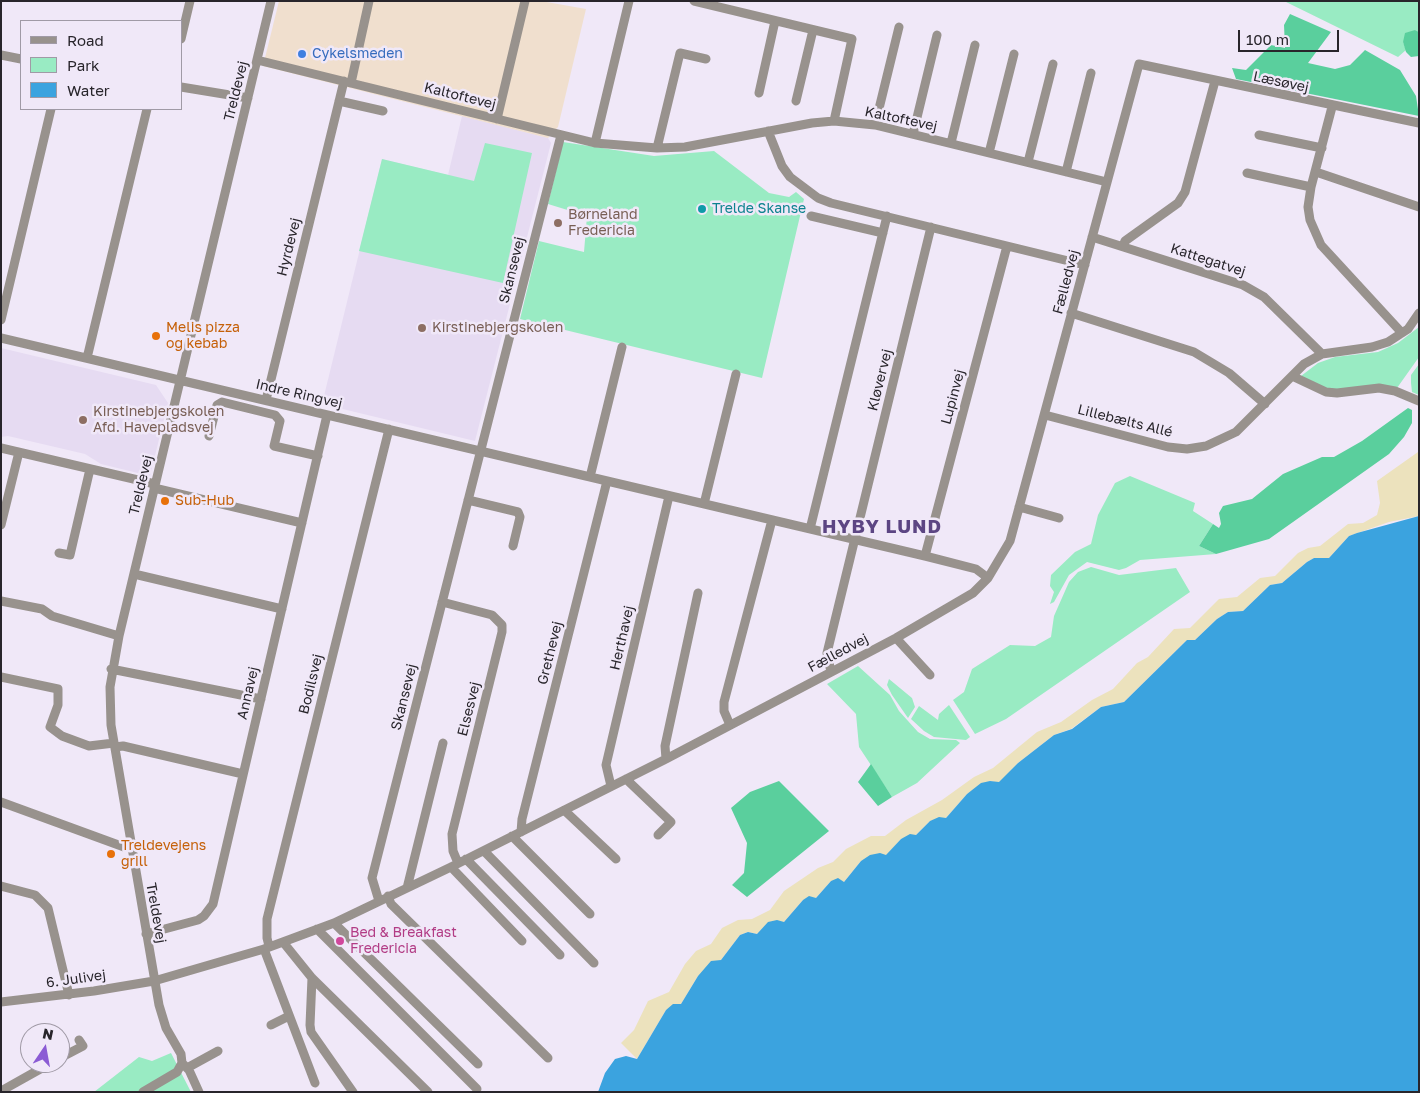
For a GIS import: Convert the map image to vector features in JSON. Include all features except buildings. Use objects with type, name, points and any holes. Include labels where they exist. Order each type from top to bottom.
[{"type":"street","points":[[182,35],[190,1]]},
{"type":"street","name":"Treldevej","points":[[199,1092],[166,1028],[154,981],[114,745],[110,706],[111,669],[272,1]]},
{"type":"street","name":"Hyrdevej","points":[[266,400],[339,101],[347,82],[369,1]]},
{"type":"street","points":[[497,119],[525,1]]},
{"type":"street","points":[[595,143],[629,1]]},
{"type":"street","points":[[694,1],[852,39],[834,122]]},
{"type":"street","points":[[759,93],[775,21]]},
{"type":"street","points":[[875,125],[899,27]]},
{"type":"street","points":[[796,101],[813,30]]},
{"type":"street","points":[[913,134],[937,35]]},
{"type":"street","points":[[951,143],[975,45]]},
{"type":"street","points":[[657,148],[680,53],[706,59]]},
{"type":"street","points":[[989,153],[1014,54]]},
{"type":"street","points":[[1,55],[20,59]]},
{"type":"street","name":"Kaltoftevej","points":[[257,60],[595,143],[657,148],[685,147],[768,131],[834,122],[875,125],[1107,182]]},
{"type":"street","points":[[1028,162],[1053,64]]},
{"type":"street","name":"Læsøvej","points":[[1139,64],[1332,107],[1419,124]]},
{"type":"street","name":"Fælledvej","points":[[154,981],[267,948],[316,930],[407,888],[626,779],[896,638],[958,603],[988,578],[1005,553],[1020,507],[1139,64]]},
{"type":"street","points":[[1066,172],[1091,73]]},
{"type":"street","points":[[1123,246],[1125,241],[1178,203],[1185,192],[1215,81]]},
{"type":"street","points":[[182,87],[248,98]]},
{"type":"street","points":[[339,101],[383,111]]},
{"type":"street","points":[[1332,107],[1311,187],[1308,207],[1310,220],[1321,245],[1402,333]]},
{"type":"street","points":[[1,320],[51,110]]},
{"type":"street","points":[[87,358],[147,110]]},
{"type":"street","points":[[768,131],[782,166],[808,192],[832,203],[1085,265]]},
{"type":"street","name":"Skansevej","points":[[379,901],[372,878],[561,135]]},
{"type":"street","points":[[1259,135],[1322,148]]},
{"type":"street","points":[[1316,172],[1419,207]]},
{"type":"street","points":[[1247,173],[1311,187]]},
{"type":"street","points":[[811,216],[883,233]]},
{"type":"street","points":[[810,529],[887,216]]},
{"type":"street","name":"Kløvervej","points":[[831,672],[827,652],[931,227]]},
{"type":"street","name":"Kattegatvej","points":[[1092,237],[1243,285],[1264,297],[1322,354]]},
{"type":"street","name":"Lupinvej","points":[[925,556],[1007,246]]},
{"type":"street","points":[[1071,313],[1194,352],[1229,373],[1264,404]]},
{"type":"street","name":"Lillebælts Allé","points":[[1045,415],[1168,447],[1187,449],[1221,440],[1236,432],[1304,364],[1322,354],[1372,346],[1402,333],[1418,315]]},
{"type":"street","name":"Indre Ringvej","points":[[1,338],[925,556],[976,569],[988,578]]},
{"type":"street","points":[[590,477],[622,347]]},
{"type":"street","points":[[704,504],[736,374]]},
{"type":"street","points":[[1292,376],[1326,392],[1337,393],[1379,388],[1395,391],[1419,401]]},
{"type":"street","points":[[209,436],[217,405],[222,402],[276,415],[280,421],[274,446],[318,456]]},
{"type":"street","name":"Annavej","points":[[146,934],[198,920],[210,910],[328,415]]},
{"type":"street","name":"Bodilsvej","points":[[267,948],[267,919],[389,430]]},
{"type":"street","points":[[1,448],[302,523]]},
{"type":"street","points":[[1,526],[19,452]]},
{"type":"street","points":[[59,553],[70,555],[90,469]]},
{"type":"street","name":"Grethevej","points":[[516,834],[522,819],[607,481]]},
{"type":"street","name":"Herthavej","points":[[611,786],[606,765],[670,496]]},
{"type":"street","points":[[468,500],[518,512],[520,517],[513,546]]},
{"type":"street","points":[[1020,507],[1059,518]]},
{"type":"street","points":[[730,725],[724,711],[724,702],[772,520]]},
{"type":"street","points":[[134,574],[282,609]]},
{"type":"street","points":[[666,758],[666,746],[698,593]]},
{"type":"street","points":[[1,601],[42,609],[52,616],[119,636]]},
{"type":"street","name":"Elsesvej","points":[[442,602],[492,615],[502,625],[502,632],[452,834],[453,851],[458,863]]},
{"type":"street","points":[[896,638],[930,675]]},
{"type":"street","points":[[111,669],[261,700]]},
{"type":"street","points":[[1,677],[58,689],[58,705],[50,727],[62,736],[89,746],[123,746],[243,774]]},
{"type":"street","points":[[407,888],[442,743]]},
{"type":"street","points":[[626,779],[671,822],[658,835]]},
{"type":"street","points":[[1,802],[124,847],[130,847]]},
{"type":"street","points":[[564,810],[616,859]]},
{"type":"street","points":[[516,834],[590,914]]},
{"type":"street","points":[[484,850],[594,963]]},
{"type":"street","points":[[458,863],[522,941]]},
{"type":"street","points":[[458,863],[560,955]]},
{"type":"street","points":[[1,886],[35,895],[48,908],[69,994]]},
{"type":"street","points":[[388,896],[392,904],[548,1058]]},
{"type":"street","points":[[334,922],[478,1064]]},
{"type":"street","points":[[316,930],[477,1090]]},
{"type":"street","points":[[283,942],[312,978],[428,1092]]},
{"type":"street","points":[[267,948],[289,1016],[315,1083]]},
{"type":"street","points":[[312,978],[310,1025],[312,1032],[353,1092]]},
{"type":"street","name":"6. Julivej","points":[[1,1002],[154,981]]},
{"type":"street","points":[[271,1025],[289,1016]]},
{"type":"street","points":[[70,1053],[83,1046],[79,1040]]},
{"type":"street","points":[[143,1092],[178,1072],[184,1065],[218,1051]]},
{"type":"street","points":[[1,1091],[33,1073]]},
{"type":"shaded area","points":[[279,1],[541,1],[586,9],[558,127],[548,138],[263,66]]},
{"type":"shaded area","name":"Kirstinebjergskolen","points":[[462,116],[548,138],[551,143],[475,441],[322,404],[382,159],[448,175]]},
{"type":"shaded area","name":"Kirstinebjergskolen Afd. Havepladsvej","points":[[1,348],[156,385],[168,403],[150,476],[101,464],[85,454],[8,436],[1,437]]},
{"type":"green space","points":[[1284,1],[1419,1],[1419,32],[1415,30],[1403,42],[1406,50],[1398,57]]},
{"type":"green space","points":[[1290,14],[1331,32],[1308,63],[1335,69],[1350,65],[1365,50],[1400,70],[1416,96],[1419,116],[1236,79],[1232,68],[1246,70],[1271,45],[1285,48],[1284,25]]},
{"type":"green space","points":[[1415,30],[1419,32],[1419,56],[1411,57],[1406,52],[1403,42],[1405,33]]},
{"type":"green space","points":[[563,142],[654,156],[714,151],[769,193],[789,197],[796,192],[804,199],[762,378],[520,319],[539,241],[584,252],[587,216],[548,204]]},
{"type":"green space","points":[[485,143],[532,153],[503,283],[359,251],[382,159],[474,181]]},
{"type":"green space","points":[[1419,327],[1419,357],[1397,388],[1335,390],[1320,387],[1301,376],[1318,363],[1335,357],[1378,352],[1398,343]]},
{"type":"green space","points":[[1419,364],[1419,395],[1412,392],[1411,375]]},
{"type":"green space","points":[[1408,408],[1412,410],[1412,423],[1404,437],[1389,454],[1269,539],[1216,554],[1199,546],[1213,524],[1219,528],[1221,524],[1219,513],[1223,506],[1252,499],[1283,474],[1322,457],[1334,457],[1362,441]]},
{"type":"green space","points":[[1130,476],[1195,503],[1193,511],[1213,524],[1199,546],[1216,554],[1140,560],[1119,570],[1087,562],[1069,575],[1054,602],[1050,604],[1054,592],[1050,586],[1051,575],[1075,552],[1091,544],[1098,515],[1115,483]]},
{"type":"green space","points":[[1091,567],[1119,575],[1176,568],[1190,592],[1006,719],[975,734],[953,700],[964,692],[972,669],[1010,645],[1035,646],[1051,637],[1054,616],[1069,582],[1078,572]]},
{"type":"green space","points":[[858,666],[890,695],[899,711],[918,732],[930,739],[956,740],[960,743],[917,783],[892,797],[859,747],[856,714],[827,684]]},
{"type":"green space","points":[[889,679],[912,698],[915,707],[908,718],[887,685]]},
{"type":"green space","points":[[949,705],[970,737],[966,740],[934,737],[911,719],[919,706],[938,720],[939,714]]},
{"type":"green space","points":[[871,764],[892,797],[878,806],[858,782]]},
{"type":"green space","points":[[779,781],[829,831],[747,897],[732,885],[744,873],[747,843],[731,808],[750,792]]},
{"type":"green space","points":[[171,1053],[191,1092],[94,1092],[139,1057],[152,1061]]},
{"type":"sand","points":[[1418,452],[1419,516],[1389,522],[1349,536],[1329,558],[1314,558],[1282,583],[1270,585],[1243,611],[1228,612],[1217,619],[1195,640],[1186,641],[1124,702],[1101,707],[1071,729],[1054,735],[1018,763],[999,783],[990,781],[967,794],[946,818],[930,821],[916,835],[901,839],[886,856],[861,861],[844,882],[831,881],[816,898],[803,900],[784,922],[768,923],[757,934],[748,932],[740,935],[721,960],[698,976],[681,1004],[666,1010],[637,1059],[621,1043],[634,1030],[648,1001],[669,992],[685,964],[696,951],[711,944],[722,928],[738,920],[752,919],[770,910],[784,891],[818,868],[833,862],[846,849],[871,836],[885,836],[906,820],[942,800],[974,777],[993,768],[1037,732],[1061,722],[1092,700],[1113,689],[1137,663],[1148,657],[1174,629],[1190,628],[1219,599],[1237,597],[1260,578],[1275,576],[1298,553],[1308,548],[1320,546],[1348,524],[1363,523],[1377,515],[1380,503],[1377,481]]},
{"type":"water","points":[[1419,516],[1419,1092],[598,1092],[605,1073],[615,1059],[626,1056],[637,1059],[666,1010],[673,1004],[681,1004],[698,976],[711,961],[721,960],[740,935],[748,932],[757,934],[768,922],[777,920],[784,922],[803,900],[809,896],[816,898],[831,881],[838,878],[844,882],[861,861],[870,855],[880,853],[886,855],[901,839],[910,834],[916,835],[930,821],[939,817],[946,818],[967,794],[981,783],[999,782],[1018,763],[1054,735],[1072,729],[1101,707],[1124,702],[1187,640],[1195,640],[1217,619],[1228,612],[1243,611],[1270,585],[1282,583],[1307,562],[1314,558],[1329,558],[1349,536]]},
{"type":"place","name":"Cykelsmeden","points":[[302,54]]},
{"type":"place","name":"Trelde Skanse","points":[[702,209]]},
{"type":"place","name":"Børneland Fredericia","points":[[558,223]]},
{"type":"place","name":"Kirstinebjergskolen","points":[[422,328]]},
{"type":"place","name":"Melis pizza og kebab","points":[[156,336]]},
{"type":"place","name":"Kirstinebjergskolen Afd. Havepladsvej","points":[[83,420]]},
{"type":"place","name":"Sub-Hub","points":[[165,501]]},
{"type":"place","name":"Treldevejens grill","points":[[111,854]]},
{"type":"place","name":"Bed & Breakfast Fredericia","points":[[340,941]]},
{"type":"district","name":"HYBY LUND","points":[[882,527]]}]
